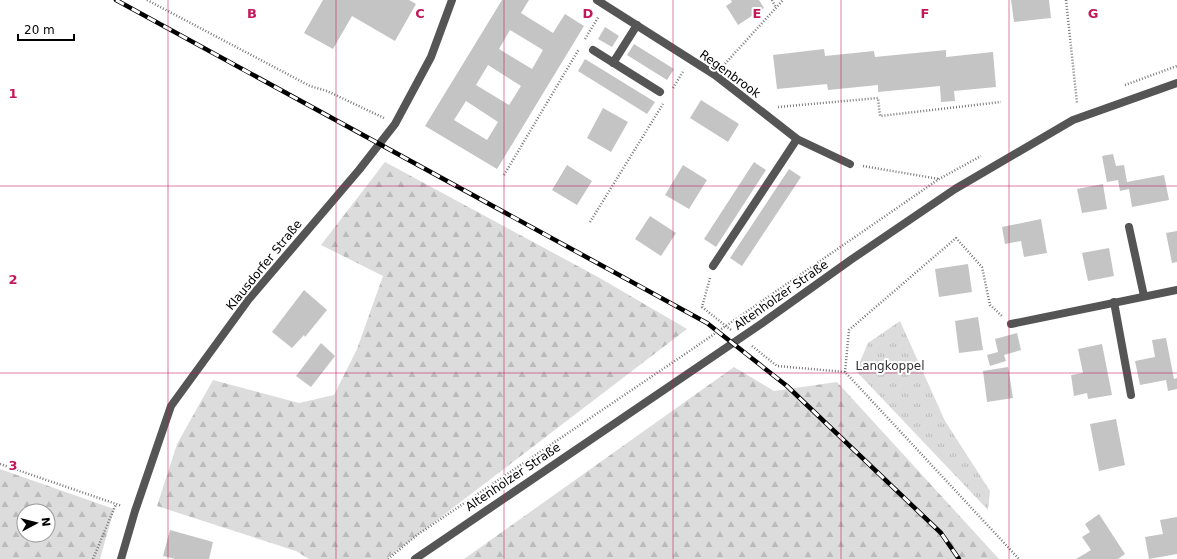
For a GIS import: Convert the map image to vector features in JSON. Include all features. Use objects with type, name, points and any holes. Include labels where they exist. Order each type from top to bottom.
[{"type":"street","name":"Klausdorfer Straße","points":[[121,559],[135,511],[172,406],[249,299],[359,170],[395,124],[431,57],[452,0]]},
{"type":"street","name":"Regenbrook","points":[[597,0],[715,75],[797,139],[850,164]]},
{"type":"street","points":[[613,63],[637,25]]},
{"type":"street","points":[[593,50],[660,92]]},
{"type":"street","name":"Altenholzer Straße","points":[[416,559],[761,324],[852,259],[955,189],[1073,120],[1177,83]]},
{"type":"street","points":[[713,266],[797,139]]},
{"type":"street","points":[[1128,227],[1144,296]]},
{"type":"street","points":[[1011,324],[1177,290]]},
{"type":"street","points":[[1114,302],[1131,395]]},
{"type":"path","points":[[147,0],[310,86],[327,91],[395,124]]},
{"type":"path","points":[[772,0],[776,8]]},
{"type":"path","points":[[715,75],[783,0]]},
{"type":"path","points":[[1066,0],[1078,103]]},
{"type":"path","points":[[504,175],[606,6]]},
{"type":"path","points":[[671,90],[690,60]]},
{"type":"path","points":[[758,109],[878,98],[880,116],[1001,102]]},
{"type":"path","points":[[590,222],[663,103]]},
{"type":"path","points":[[850,164],[939,179],[955,189]]},
{"type":"path","points":[[845,372],[849,330],[956,238],[982,267],[990,305],[1011,324]]},
{"type":"path","points":[[713,266],[702,308],[733,332]]},
{"type":"path","points":[[388,559],[417,535],[750,309]]},
{"type":"path","points":[[746,342],[777,366],[845,372],[1019,559]]},
{"type":"path","points":[[0,464],[116,504],[93,559]]},
{"type":"green space","points":[[385,162],[598,277],[687,329],[386,559],[309,559],[296,551],[157,506],[177,444],[213,380],[299,403],[334,395],[357,349],[383,276],[321,245]]},
{"type":"green space","name":"Langkoppel","points":[[900,321],[945,421],[990,491],[988,510],[856,371],[868,343]]},
{"type":"green space","points":[[734,367],[774,391],[837,382],[999,559],[464,559]]},
{"type":"green space","points":[[0,469],[114,509],[100,559],[0,559]]},
{"type":"building","points":[[323,0],[409,0],[416,4],[395,41],[352,16],[333,49],[304,33]]},
{"type":"building","points":[[502,0],[529,0],[521,13],[553,33],[565,14],[584,26],[497,169],[425,126]],"holes":[[[510,30],[543,50],[532,69],[499,49]],[[488,65],[521,86],[509,105],[476,85]],[[466,101],[498,122],[487,140],[454,120]]]},
{"type":"building","points":[[731,0],[759,0],[764,8],[738,25],[726,6],[732,2]]},
{"type":"building","points":[[1011,0],[1049,0],[1051,18],[1014,22]]},
{"type":"building","points":[[605,27],[619,36],[612,47],[598,39]]},
{"type":"building","points":[[634,44],[674,69],[667,80],[627,55]]},
{"type":"building","points":[[824,49],[825,56],[874,51],[875,57],[946,50],[946,57],[993,52],[996,87],[954,91],[955,101],[941,102],[940,86],[878,92],[878,85],[828,90],[827,84],[777,89],[773,55]]},
{"type":"building","points":[[585,59],[655,102],[647,114],[578,71]]},
{"type":"building","points":[[701,100],[739,124],[728,142],[690,118]]},
{"type":"building","points":[[603,108],[628,122],[611,152],[587,138]]},
{"type":"building","points":[[1113,154],[1116,166],[1124,165],[1127,182],[1164,175],[1169,200],[1132,207],[1129,189],[1120,191],[1118,180],[1107,182],[1102,156]]},
{"type":"building","points":[[754,162],[766,170],[716,247],[704,239]]},
{"type":"building","points":[[567,165],[592,181],[577,205],[552,190]]},
{"type":"building","points":[[683,165],[707,180],[689,209],[665,195]]},
{"type":"building","points":[[789,169],[801,177],[742,266],[730,258]]},
{"type":"building","points":[[1103,184],[1107,209],[1082,213],[1077,189]]},
{"type":"building","points":[[650,216],[676,233],[661,256],[635,239]]},
{"type":"building","points":[[1041,219],[1047,253],[1024,257],[1021,241],[1005,244],[1002,227]]},
{"type":"building","points":[[1177,231],[1177,262],[1172,263],[1166,233]]},
{"type":"building","points":[[1109,248],[1114,276],[1088,281],[1082,253]]},
{"type":"building","points":[[968,264],[972,292],[939,297],[935,269]]},
{"type":"building","points":[[304,290],[327,310],[305,337],[304,335],[292,348],[272,332]]},
{"type":"building","points":[[978,317],[983,350],[959,353],[955,321]]},
{"type":"building","points":[[1017,333],[1021,350],[1004,355],[1006,361],[990,366],[987,355],[998,352],[995,339]]},
{"type":"building","points":[[1166,338],[1174,379],[1177,378],[1177,389],[1168,391],[1166,380],[1140,385],[1135,361],[1155,357],[1152,340]]},
{"type":"building","points":[[321,343],[335,356],[311,387],[296,376]]},
{"type":"building","points":[[1102,344],[1112,395],[1088,399],[1087,393],[1074,396],[1071,375],[1083,373],[1078,349]]},
{"type":"building","points":[[1008,367],[1013,398],[987,402],[983,371]]},
{"type":"building","points":[[1116,419],[1125,465],[1099,471],[1090,424]]},
{"type":"building","points":[[1099,514],[1125,554],[1118,559],[1076,559],[1091,550],[1082,537],[1090,532],[1085,524]]},
{"type":"building","points":[[1177,517],[1177,554],[1149,559],[1145,537],[1163,534],[1160,520]]},
{"type":"building","points":[[170,530],[213,542],[209,559],[175,559],[163,556]]},
{"type":"railway","points":[[116,0],[707,323],[787,386],[941,533],[959,559]]}]
